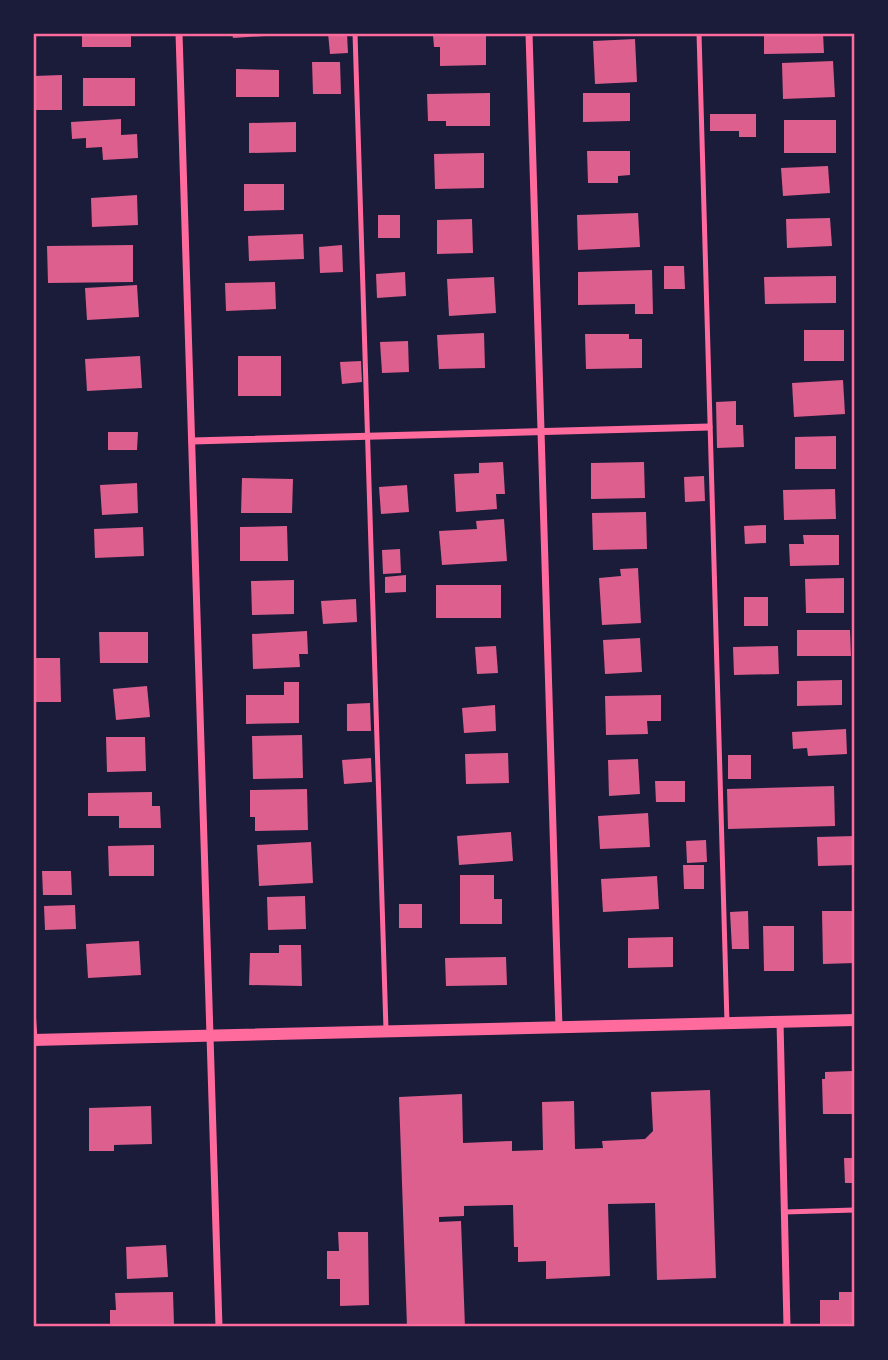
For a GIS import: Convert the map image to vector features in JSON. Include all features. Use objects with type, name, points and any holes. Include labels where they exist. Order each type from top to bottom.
[{"type":"street","points":[[179,33],[219,1327]]},
{"type":"street","points":[[528,33],[559,1028]]},
{"type":"street","points":[[192,441],[709,427]]},
{"type":"street","points":[[34,1040],[855,1020]]},
{"type":"street","points":[[780,1021],[787,1327]]},
{"type":"lane","points":[[355,33],[386,1030]]},
{"type":"lane","points":[[699,33],[727,1023]]},
{"type":"lane","points":[[33,1011],[34,1040]]},
{"type":"lane","points":[[784,1212],[855,1210]]},
{"type":"building","points":[[82,33],[131,33],[131,47],[82,47]]},
{"type":"building","points":[[232,33],[282,33],[282,35],[233,38]]},
{"type":"building","points":[[328,33],[347,33],[348,53],[330,54]]},
{"type":"building","points":[[764,33],[823,33],[824,53],[764,54]]},
{"type":"building","points":[[486,34],[486,65],[440,66],[440,47],[434,47],[433,35]]},
{"type":"building","points":[[635,39],[637,82],[595,84],[593,41]]},
{"type":"building","points":[[833,61],[835,97],[783,99],[782,63]]},
{"type":"building","points":[[312,62],[340,62],[341,94],[313,94]]},
{"type":"building","points":[[236,69],[279,70],[279,97],[236,97]]},
{"type":"building","points":[[62,75],[62,110],[34,110],[33,76]]},
{"type":"building","points":[[83,78],[135,78],[135,106],[83,106]]},
{"type":"building","points":[[490,93],[490,126],[446,126],[446,121],[428,121],[427,94]]},
{"type":"building","points":[[583,93],[630,93],[630,121],[583,122]]},
{"type":"building","points":[[710,114],[756,114],[756,137],[739,137],[739,131],[710,131]]},
{"type":"building","points":[[121,119],[121,135],[137,134],[138,158],[103,160],[102,147],[86,148],[86,138],[72,139],[71,122]]},
{"type":"building","points":[[784,120],[836,120],[836,153],[784,153]]},
{"type":"building","points":[[296,122],[296,152],[249,153],[249,123]]},
{"type":"building","points":[[587,151],[630,151],[630,175],[618,176],[618,183],[588,183]]},
{"type":"building","points":[[484,153],[484,188],[435,189],[434,154]]},
{"type":"building","points":[[828,166],[830,193],[783,196],[781,168]]},
{"type":"building","points":[[244,184],[284,184],[284,210],[244,211]]},
{"type":"building","points":[[137,195],[138,225],[92,227],[91,198]]},
{"type":"building","points":[[638,213],[640,247],[578,250],[577,215]]},
{"type":"building","points":[[378,215],[400,215],[400,238],[378,238]]},
{"type":"building","points":[[830,218],[832,246],[787,248],[786,219]]},
{"type":"building","points":[[472,219],[473,253],[437,254],[437,220]]},
{"type":"building","points":[[303,234],[304,259],[249,261],[248,236]]},
{"type":"building","points":[[133,245],[133,282],[48,283],[47,246]]},
{"type":"building","points":[[342,245],[343,272],[320,273],[319,247]]},
{"type":"building","points":[[664,266],[684,266],[685,289],[664,289]]},
{"type":"building","points":[[652,270],[653,314],[635,314],[635,304],[578,305],[578,272]]},
{"type":"building","points":[[405,272],[406,296],[377,298],[376,274]]},
{"type":"building","points":[[836,276],[836,303],[765,304],[764,277]]},
{"type":"building","points":[[494,277],[496,313],[449,316],[447,279]]},
{"type":"building","points":[[275,282],[276,309],[226,311],[225,283]]},
{"type":"building","points":[[137,285],[139,317],[87,320],[85,288]]},
{"type":"building","points":[[804,330],[844,330],[844,361],[804,361]]},
{"type":"building","points":[[484,333],[485,368],[439,369],[437,335]]},
{"type":"building","points":[[585,334],[629,334],[629,339],[642,339],[642,368],[586,369]]},
{"type":"building","points":[[408,341],[409,372],[382,373],[380,342]]},
{"type":"building","points":[[140,356],[142,388],[87,391],[85,359]]},
{"type":"building","points":[[238,356],[281,356],[281,396],[238,396]]},
{"type":"building","points":[[361,361],[362,382],[342,384],[340,362]]},
{"type":"building","points":[[843,380],[845,414],[794,417],[792,383]]},
{"type":"building","points":[[736,401],[736,425],[743,425],[744,447],[717,448],[716,402]]},
{"type":"building","points":[[108,432],[138,432],[137,450],[108,450]]},
{"type":"building","points":[[836,436],[836,469],[795,469],[795,437]]},
{"type":"building","points":[[503,462],[505,494],[496,494],[497,509],[456,512],[454,474],[479,473],[479,463]]},
{"type":"building","points":[[644,462],[645,498],[591,499],[591,463]]},
{"type":"building","points":[[704,476],[705,501],[685,502],[684,477]]},
{"type":"building","points":[[242,478],[293,479],[292,513],[241,513]]},
{"type":"building","points":[[137,483],[138,513],[102,515],[100,485]]},
{"type":"building","points":[[407,485],[409,512],[381,514],[379,487]]},
{"type":"building","points":[[835,489],[836,519],[784,520],[783,490]]},
{"type":"building","points":[[646,512],[647,549],[593,550],[592,513]]},
{"type":"building","points":[[504,519],[507,561],[442,565],[439,531],[477,529],[476,521]]},
{"type":"building","points":[[766,525],[766,543],[745,544],[744,526]]},
{"type":"building","points":[[287,526],[288,561],[240,561],[240,527]]},
{"type":"building","points":[[143,527],[144,556],[95,558],[94,529]]},
{"type":"building","points":[[803,535],[839,535],[839,565],[790,566],[789,544],[804,544]]},
{"type":"building","points":[[400,549],[401,573],[383,574],[382,550]]},
{"type":"building","points":[[638,568],[641,623],[602,625],[599,578],[621,576],[620,569]]},
{"type":"building","points":[[406,575],[406,592],[385,593],[385,577]]},
{"type":"building","points":[[844,578],[844,613],[806,613],[805,579]]},
{"type":"building","points":[[294,580],[294,614],[252,615],[251,581]]},
{"type":"building","points":[[436,585],[501,585],[501,618],[436,618]]},
{"type":"building","points":[[744,597],[768,597],[768,626],[744,626]]},
{"type":"building","points":[[356,599],[357,622],[323,624],[321,601]]},
{"type":"building","points":[[797,630],[850,630],[851,656],[797,656]]},
{"type":"building","points":[[307,631],[308,654],[299,654],[300,667],[253,669],[252,634]]},
{"type":"building","points":[[99,632],[148,632],[148,663],[100,663]]},
{"type":"building","points":[[640,638],[642,672],[605,674],[603,640]]},
{"type":"building","points":[[496,646],[498,673],[477,674],[475,647]]},
{"type":"building","points":[[778,646],[779,674],[734,675],[733,647]]},
{"type":"building","points":[[36,658],[60,658],[61,702],[36,702]]},
{"type":"building","points":[[842,680],[842,705],[797,706],[797,681]]},
{"type":"building","points":[[284,682],[299,682],[299,723],[246,724],[246,695],[284,695]]},
{"type":"building","points":[[147,686],[150,717],[116,720],[113,689]]},
{"type":"building","points":[[661,695],[661,721],[647,721],[648,734],[606,735],[605,696]]},
{"type":"building","points":[[370,703],[371,731],[347,731],[347,704]]},
{"type":"building","points":[[495,705],[496,731],[464,733],[462,708]]},
{"type":"building","points":[[846,729],[847,754],[808,756],[807,748],[793,749],[792,732]]},
{"type":"building","points":[[302,735],[303,778],[253,779],[252,736]]},
{"type":"building","points":[[106,737],[145,737],[146,771],[107,772]]},
{"type":"building","points":[[508,753],[509,783],[466,784],[465,754]]},
{"type":"building","points":[[728,755],[751,755],[751,779],[728,779]]},
{"type":"building","points":[[371,758],[372,782],[344,784],[342,760]]},
{"type":"building","points":[[638,759],[640,794],[609,796],[608,760]]},
{"type":"building","points":[[655,781],[685,781],[685,802],[656,802]]},
{"type":"building","points":[[834,786],[835,826],[728,829],[727,789]]},
{"type":"building","points":[[307,789],[308,830],[255,831],[255,817],[250,817],[250,790]]},
{"type":"building","points":[[152,792],[152,806],[160,806],[161,828],[119,828],[119,816],[88,816],[88,793]]},
{"type":"building","points":[[648,813],[650,847],[600,849],[598,816]]},
{"type":"building","points":[[511,832],[513,861],[459,865],[457,836]]},
{"type":"building","points":[[855,836],[855,865],[818,866],[817,837]]},
{"type":"building","points":[[706,840],[707,862],[687,863],[686,841]]},
{"type":"building","points":[[311,842],[313,883],[259,886],[257,845]]},
{"type":"building","points":[[154,845],[154,876],[109,876],[108,846]]},
{"type":"building","points":[[683,865],[704,865],[704,889],[684,889]]},
{"type":"building","points":[[42,871],[71,871],[72,895],[43,895]]},
{"type":"building","points":[[460,875],[494,875],[494,899],[502,899],[502,924],[460,924]]},
{"type":"building","points":[[657,876],[659,909],[603,912],[601,879]]},
{"type":"building","points":[[305,896],[306,929],[268,930],[267,897]]},
{"type":"building","points":[[399,904],[422,904],[422,928],[399,928]]},
{"type":"building","points":[[75,905],[76,929],[45,930],[44,906]]},
{"type":"building","points":[[748,911],[749,949],[732,949],[730,912]]},
{"type":"building","points":[[822,911],[855,911],[855,963],[823,964]]},
{"type":"building","points":[[763,926],[794,926],[794,971],[764,971]]},
{"type":"building","points":[[673,937],[673,967],[628,968],[628,938]]},
{"type":"building","points":[[139,941],[141,975],[88,978],[86,944]]},
{"type":"building","points":[[279,945],[301,945],[302,986],[249,985],[250,953],[279,953]]},
{"type":"building","points":[[506,957],[507,985],[446,986],[445,958]]},
{"type":"building","points":[[852,1071],[855,1114],[823,1114],[822,1079],[825,1079],[825,1072]]},
{"type":"building","points":[[710,1090],[716,1278],[657,1280],[655,1203],[608,1204],[610,1276],[546,1279],[546,1261],[518,1262],[518,1247],[514,1247],[513,1205],[464,1206],[464,1216],[439,1217],[439,1222],[461,1221],[465,1327],[407,1327],[399,1097],[462,1094],[463,1143],[512,1141],[512,1151],[543,1150],[542,1102],[574,1101],[575,1149],[603,1148],[602,1141],[645,1139],[653,1131],[651,1092]]},
{"type":"building","points":[[151,1106],[152,1144],[114,1145],[114,1151],[89,1151],[89,1108]]},
{"type":"building","points":[[844,1158],[855,1158],[855,1183],[845,1183]]},
{"type":"building","points":[[338,1232],[368,1232],[369,1305],[340,1306],[340,1279],[327,1279],[327,1251],[339,1251]]},
{"type":"building","points":[[166,1245],[168,1277],[127,1279],[126,1247]]},
{"type":"building","points":[[173,1292],[174,1325],[110,1326],[110,1310],[116,1310],[115,1293]]},
{"type":"building","points":[[839,1292],[855,1292],[855,1327],[820,1327],[820,1300],[839,1300]]}]
